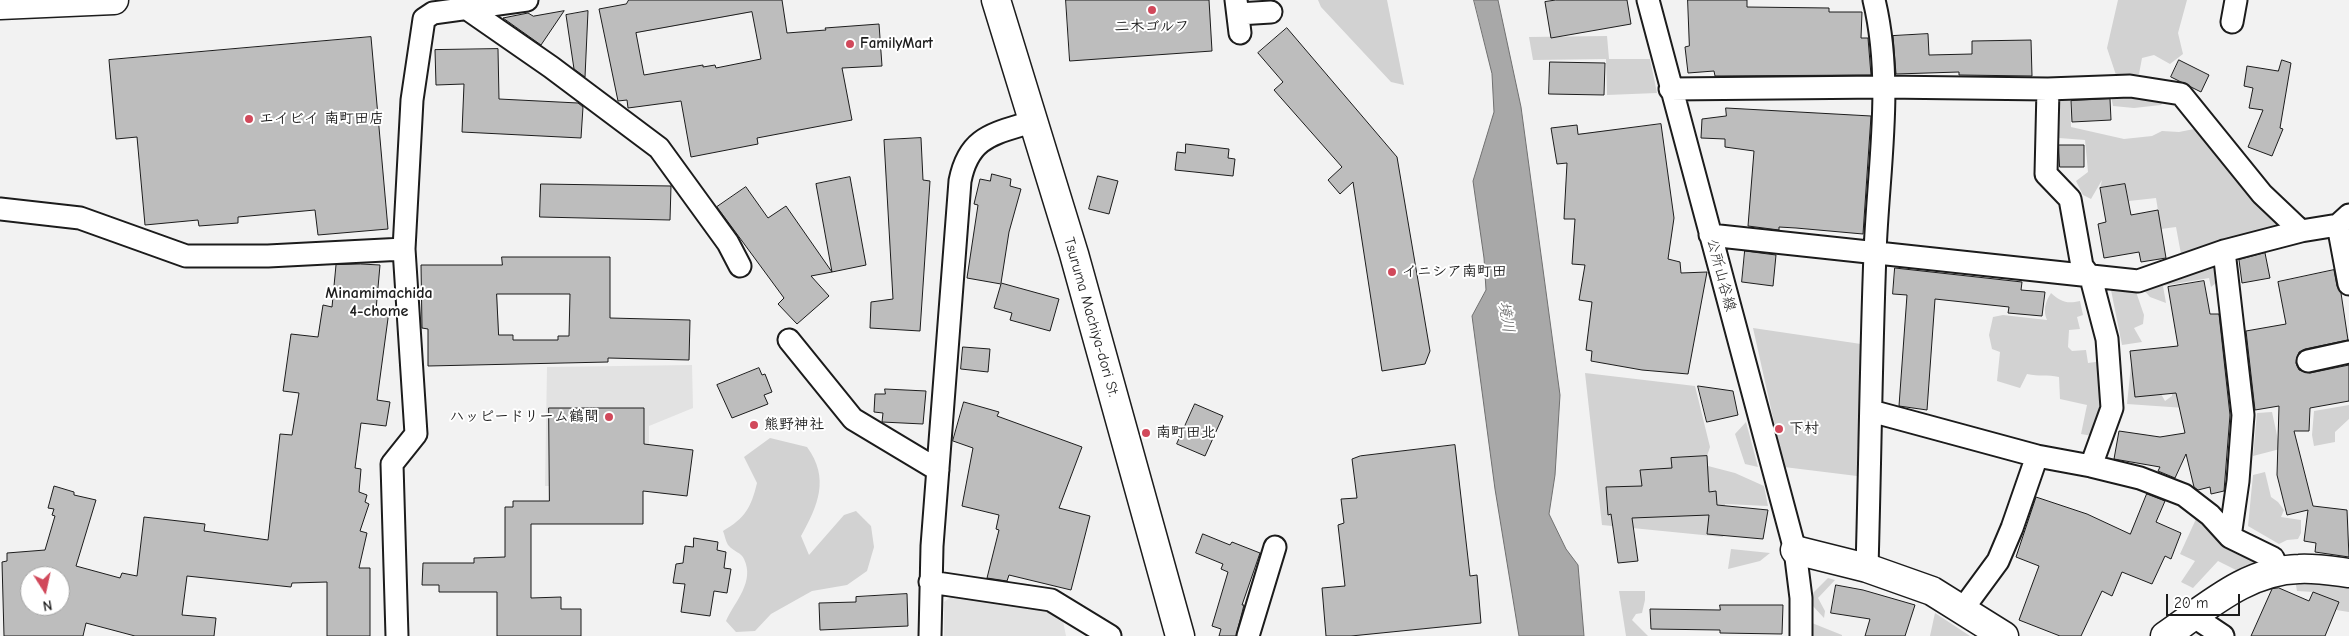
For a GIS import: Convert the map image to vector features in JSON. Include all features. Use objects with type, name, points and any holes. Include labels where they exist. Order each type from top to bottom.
[{"type":"main road","points":[[0,5],[114,0]]},
{"type":"main road","name":"Tsuruma Machiya-dori St.","points":[[996,0],[1074,254],[1178,636]]},
{"type":"main road","points":[[1795,550],[1867,568],[1932,591],[2004,636]]},
{"type":"main road","points":[[2165,636],[2211,602],[2247,581],[2280,571],[2299,568],[2349,573]]},
{"type":"street","points":[[396,636],[392,464],[416,434],[404,248],[412,100],[424,19],[433,13],[527,0]]},
{"type":"street","name":"公所山谷線","points":[[1648,0],[1670,89],[1795,550],[1801,598],[1801,636]]},
{"type":"street","points":[[1867,568],[1875,253],[1884,87],[1880,26],[1874,0]]},
{"type":"street","points":[[2232,22],[2236,0]]},
{"type":"street","points":[[466,8],[551,67],[659,148],[728,243],[740,266]]},
{"type":"street","points":[[1238,16],[1271,12]]},
{"type":"street","points":[[1670,89],[1884,87],[2048,89],[2130,86],[2181,94],[2262,194],[2301,231]]},
{"type":"street","points":[[2048,89],[2046,174],[2070,199],[2082,266],[2091,278],[2107,340],[2112,408],[2091,466]]},
{"type":"street","points":[[930,636],[930,582],[938,470],[959,191],[964,162],[973,148],[986,138],[1034,121]]},
{"type":"street","points":[[0,209],[80,218],[186,256],[268,256],[404,248]]},
{"type":"street","points":[[1710,235],[2091,278],[2138,281],[2224,251],[2343,220],[2349,284]]},
{"type":"street","points":[[2224,251],[2243,415],[2238,481],[2230,537]]},
{"type":"street","points":[[789,340],[853,419],[938,470]]},
{"type":"street","points":[[2308,361],[2349,352]]},
{"type":"street","points":[[1871,411],[2037,456],[2091,466],[2140,478],[2184,496],[2210,515],[2230,537],[2273,558],[2280,571]]},
{"type":"street","points":[[1962,610],[1998,561],[2012,528],[2037,456]]},
{"type":"street","points":[[1248,636],[1275,547]]},
{"type":"street","points":[[930,582],[1051,600],[1110,636]]},
{"type":"street","points":[[2193,616],[2222,636]]},
{"type":"shaded area","points":[[1318,0],[1387,0],[1404,85],[1391,82],[1321,7]]},
{"type":"shaded area","points":[[2118,0],[2187,0],[2178,33],[2183,54],[2170,64],[2154,55],[2142,58],[2139,74],[2116,75],[2107,48]]},
{"type":"shaded area","points":[[1607,36],[1609,59],[1650,59],[1657,93],[1607,95],[1606,59],[1533,60],[1529,37]]},
{"type":"shaded area","points":[[2060,96],[2070,99],[2071,127],[2124,139],[2152,136],[2162,131],[2179,132],[2194,129],[2201,120],[2297,222],[2181,254],[2176,227],[2161,229],[2156,198],[2129,201],[2125,184],[2100,188],[2102,180],[2091,199],[2083,195],[2076,181],[2088,172],[2085,140],[2059,138]]},
{"type":"shaded area","points":[[2111,96],[2167,98],[2161,105],[2134,108],[2113,106]]},
{"type":"shaded area","points":[[2213,266],[2218,274],[2216,283],[2211,287],[2209,278],[2163,286],[2166,303],[2150,297],[2141,287]]},
{"type":"shaded area","points":[[2110,285],[2134,286],[2144,315],[2143,324],[2134,328],[2142,342],[2122,345]]},
{"type":"shaded area","points":[[2051,293],[2064,301],[2080,301],[2083,315],[2077,317],[2080,329],[2069,330],[2068,347],[2072,351],[2086,350],[2088,363],[2110,360],[2098,437],[2081,434],[2087,405],[2060,399],[2059,377],[2027,374],[2020,388],[1997,381],[2000,352],[1992,349],[1989,335],[1993,317],[2003,315],[2047,320],[2045,306]]},
{"type":"shaded area","points":[[1753,328],[1861,344],[1857,476],[1784,467]]},
{"type":"shaded area","name":"ハッピードリーム鶴間","points":[[692,365],[693,408],[649,426],[649,486],[545,486],[547,367]]},
{"type":"shaded area","points":[[2131,365],[2136,397],[2161,394],[2165,401],[2172,396],[2172,387],[2210,403],[2231,401],[2228,411],[2127,404]]},
{"type":"shaded area","points":[[1585,373],[1695,386],[1710,447],[1707,456],[1708,466],[1735,473],[1764,486],[1768,506],[1725,504],[1723,537],[1602,525]]},
{"type":"shaded area","points":[[2349,405],[2349,419],[2335,432],[2335,442],[2314,446],[2312,435],[2314,411]]},
{"type":"shaded area","points":[[2272,412],[2280,449],[2253,456],[2257,413]]},
{"type":"shaded area","points":[[1746,422],[1758,467],[1745,464],[1735,434]]},
{"type":"shaded area","points":[[770,438],[807,447],[814,458],[818,470],[819,492],[812,514],[801,536],[809,555],[844,515],[856,511],[871,526],[874,547],[867,571],[847,585],[812,591],[771,614],[755,631],[736,632],[726,621],[746,583],[747,567],[743,557],[728,545],[723,531],[742,517],[755,492],[757,483],[744,457]]},
{"type":"shaded area","points":[[2265,472],[2271,497],[2284,510],[2281,517],[2301,520],[2301,533],[2298,539],[2287,540],[2279,544],[2248,526],[2253,475]]},
{"type":"shaded area","points":[[2196,519],[2232,546],[2265,564],[2244,574],[2218,561],[2193,588],[2181,582],[2195,561],[2180,554]]},
{"type":"shaded area","points":[[1731,549],[1770,553],[1760,561],[1728,569]]},
{"type":"shaded area","points":[[1828,578],[1835,580],[1818,598],[1825,611],[1824,618],[1812,605],[1811,595]]},
{"type":"shaded area","points":[[2295,580],[2349,588],[2349,612],[2336,610],[2339,602],[2313,592],[2297,591]]},
{"type":"shaded area","points":[[1619,591],[1645,591],[1642,613],[1636,614],[1632,620],[1648,636],[1626,636]]},
{"type":"shaded area","points":[[952,596],[1052,611],[1062,616],[1066,636],[944,636],[944,602]]},
{"type":"shaded area","points":[[1935,613],[1970,636],[1930,636]]},
{"type":"shaded area","points":[[1812,623],[1842,635],[1842,636],[1812,636]]},
{"type":"water","name":"境川","points":[[1474,0],[1498,0],[1521,107],[1560,395],[1555,475],[1549,514],[1566,549],[1578,565],[1584,636],[1519,636],[1495,489],[1472,316],[1486,290],[1484,258],[1473,181],[1494,112],[1492,74]]},
{"type":"building","points":[[629,0],[782,0],[787,33],[879,24],[882,66],[842,68],[852,120],[757,138],[758,144],[691,157],[681,101],[628,108],[627,100],[618,101],[599,9],[626,4]],"holes":[[[752,12],[761,59],[716,68],[715,65],[703,67],[703,65],[644,75],[636,33]]]},
{"type":"building","points":[[1066,0],[1209,0],[1212,51],[1070,61]]},
{"type":"building","points":[[1556,0],[1627,0],[1631,24],[1551,38],[1545,2]]},
{"type":"building","points":[[1688,0],[1747,0],[1747,7],[1829,8],[1829,12],[1862,12],[1861,38],[1868,38],[1871,75],[1715,76],[1714,71],[1688,73],[1685,47],[1689,46]]},
{"type":"building","points":[[564,11],[541,45],[503,18],[528,13],[533,16]]},
{"type":"building","points":[[588,11],[585,77],[574,69],[566,15]]},
{"type":"building","name":"イニシア南町田","points":[[1287,28],[1397,157],[1430,351],[1425,364],[1382,371],[1353,182],[1340,194],[1328,180],[1342,167],[1274,90],[1283,82],[1258,53]]},
{"type":"building","points":[[1928,34],[1929,55],[1972,54],[1972,41],[2031,40],[2032,76],[1959,75],[1959,72],[1896,74],[1893,36]]},
{"type":"building","points":[[371,37],[388,229],[318,235],[315,210],[238,217],[238,223],[199,226],[198,220],[145,225],[137,137],[116,139],[109,60]]},
{"type":"building","points":[[498,49],[499,99],[578,103],[583,107],[581,138],[462,132],[464,84],[436,85],[435,50]]},
{"type":"building","points":[[2179,60],[2209,75],[2201,92],[2171,77]]},
{"type":"building","points":[[2282,60],[2291,63],[2280,128],[2283,129],[2272,156],[2248,147],[2263,110],[2249,108],[2253,88],[2244,86],[2247,66],[2278,71]]},
{"type":"building","points":[[1550,62],[1605,63],[1604,95],[1549,94]]},
{"type":"building","points":[[2110,99],[2111,120],[2072,122],[2071,101]]},
{"type":"building","points":[[1726,108],[1871,116],[1863,234],[1779,227],[1779,230],[1748,226],[1754,151],[1725,147],[1725,139],[1701,138],[1702,119],[1726,116]]},
{"type":"building","points":[[1661,124],[1674,218],[1668,259],[1680,262],[1681,273],[1707,272],[1688,374],[1642,370],[1591,361],[1592,351],[1586,350],[1592,302],[1579,300],[1585,265],[1572,264],[1575,219],[1564,219],[1567,163],[1557,164],[1551,128],[1577,125],[1578,134]]},
{"type":"building","points":[[921,138],[923,180],[930,181],[920,331],[870,328],[871,302],[893,299],[884,140]]},
{"type":"building","points":[[1186,144],[1229,149],[1228,158],[1235,159],[1233,176],[1175,170],[1177,152],[1185,153]]},
{"type":"building","points":[[2059,145],[2084,145],[2084,167],[2060,167]]},
{"type":"building","points":[[992,174],[1011,179],[1010,186],[1021,189],[1009,232],[1001,283],[1059,299],[1050,331],[1010,320],[1012,313],[994,308],[1001,284],[967,278],[978,205],[974,204],[980,179],[990,181]]},
{"type":"building","points":[[1098,176],[1118,181],[1109,214],[1089,209]]},
{"type":"building","points":[[850,177],[866,265],[832,272],[816,184]]},
{"type":"building","points":[[541,184],[671,186],[670,220],[540,217]]},
{"type":"building","points":[[2125,184],[2131,215],[2158,210],[2166,258],[2141,262],[2139,252],[2104,258],[2098,224],[2106,222],[2100,188]]},
{"type":"building","points":[[746,187],[768,218],[786,206],[832,272],[811,276],[829,296],[797,324],[778,304],[784,298],[717,207]]},
{"type":"building","points":[[1745,251],[1776,255],[1773,286],[1742,282]]},
{"type":"building","points":[[2265,253],[2270,278],[2242,283],[2239,260]]},
{"type":"building","points":[[502,257],[610,257],[610,318],[690,320],[689,360],[608,358],[608,362],[428,366],[428,329],[422,328],[421,265],[502,265]],"holes":[[[497,294],[570,294],[569,336],[558,336],[558,340],[513,340],[513,335],[499,335]]]},
{"type":"building","points":[[336,265],[380,265],[376,310],[389,311],[377,400],[390,402],[386,426],[361,423],[355,468],[361,469],[359,492],[367,495],[365,502],[369,504],[360,531],[367,533],[359,568],[370,568],[370,636],[327,636],[327,582],[292,583],[291,587],[187,576],[182,615],[216,618],[214,636],[135,636],[86,623],[83,636],[4,636],[2,562],[7,561],[7,553],[45,550],[55,516],[52,515],[54,509],[48,508],[54,486],[74,492],[74,495],[96,500],[76,566],[120,578],[122,573],[137,576],[144,517],[205,524],[204,531],[268,540],[280,434],[292,435],[299,393],[283,391],[291,334],[318,337],[323,305],[332,307]]},
{"type":"building","points":[[1895,268],[2022,282],[2021,290],[2045,292],[2042,316],[2008,313],[2009,307],[1935,299],[1927,410],[1899,406],[1907,295],[1893,294]]},
{"type":"building","points":[[2334,270],[2337,286],[2341,293],[2348,340],[2305,349],[2299,352],[2296,363],[2299,370],[2310,373],[2349,365],[2349,401],[2310,408],[2309,431],[2294,431],[2313,506],[2347,510],[2349,557],[2315,552],[2316,543],[2304,541],[2308,510],[2287,515],[2277,475],[2279,406],[2255,410],[2246,331],[2286,324],[2278,282]]},
{"type":"building","points":[[2204,281],[2210,314],[2219,314],[2230,415],[2224,491],[2211,494],[2210,487],[2198,490],[2194,487],[2186,454],[2175,478],[2158,471],[2160,467],[2114,459],[2119,431],[2160,437],[2185,433],[2176,393],[2135,397],[2130,351],[2178,346],[2168,287]]},
{"type":"building","points":[[963,347],[990,349],[988,372],[961,369]]},
{"type":"building","points":[[759,368],[762,375],[765,374],[772,392],[764,395],[768,404],[732,418],[717,385]]},
{"type":"building","points":[[1698,386],[1733,391],[1738,415],[1707,422]]},
{"type":"building","points":[[885,389],[926,391],[923,424],[882,422],[883,413],[874,412],[875,394],[885,394]]},
{"type":"building","points":[[964,402],[999,412],[997,416],[1082,447],[1059,508],[1090,516],[1071,590],[1009,575],[1007,581],[987,578],[999,530],[996,529],[999,515],[962,506],[973,448],[953,441]]},
{"type":"building","points":[[1195,404],[1223,416],[1205,456],[1177,444]]},
{"type":"building","points":[[549,408],[644,408],[644,444],[693,450],[687,496],[643,491],[643,524],[531,524],[531,598],[561,597],[561,609],[581,609],[581,636],[497,636],[497,592],[439,592],[439,585],[422,585],[423,563],[474,563],[474,558],[505,557],[505,507],[513,507],[513,501],[549,501]]},
{"type":"building","points":[[1455,445],[1470,576],[1477,575],[1481,623],[1351,636],[1326,636],[1322,588],[1345,586],[1338,525],[1344,523],[1341,499],[1357,498],[1352,459],[1360,456]]},
{"type":"building","points":[[1707,456],[1709,492],[1716,491],[1717,505],[1768,510],[1763,539],[1707,534],[1709,515],[1632,518],[1638,561],[1618,563],[1611,514],[1608,515],[1606,487],[1642,486],[1640,470],[1672,468],[1671,458]]},
{"type":"building","points":[[2147,494],[2165,501],[2156,522],[2181,533],[2171,559],[2165,556],[2152,584],[2122,572],[2112,596],[2102,591],[2081,636],[2060,636],[2019,620],[2039,566],[2016,557],[2036,497],[2087,514],[2130,534]]},
{"type":"building","points":[[1203,534],[1230,545],[1232,542],[1260,553],[1242,605],[1244,605],[1236,636],[1219,636],[1221,629],[1212,626],[1228,572],[1221,569],[1223,564],[1196,553]]},
{"type":"building","points":[[694,538],[718,542],[717,550],[726,552],[724,568],[731,569],[727,593],[714,591],[710,616],[681,612],[685,584],[673,583],[676,564],[683,563],[685,546],[693,547]]},
{"type":"building","points":[[1836,585],[1863,590],[1915,605],[1905,636],[1865,636],[1870,619],[1831,613]]},
{"type":"building","points":[[2279,588],[2309,601],[2313,592],[2339,602],[2325,636],[2251,636],[2272,589]]},
{"type":"building","points":[[907,594],[908,626],[820,630],[819,603],[856,602],[856,597]]},
{"type":"building","points":[[1720,605],[1783,605],[1782,634],[1720,633],[1720,630],[1651,629],[1650,609],[1720,610]]},
{"type":"place","name":"二木ゴルフ","points":[[1152,10]]},
{"type":"place","name":"FamilyMart","points":[[850,44]]},
{"type":"place","name":"エイビイ 南町田店","points":[[249,119]]},
{"type":"place","name":"イニシア南町田","points":[[1392,272]]},
{"type":"place","name":"ハッピードリーム鶴間","points":[[609,417]]},
{"type":"place","name":"熊野神社","points":[[754,425]]},
{"type":"place","name":"下村","points":[[1779,429]]},
{"type":"place","name":"南町田北","points":[[1146,433]]},
{"type":"district","name":"Minamimachida 4-chome","points":[[379,302]]}]
